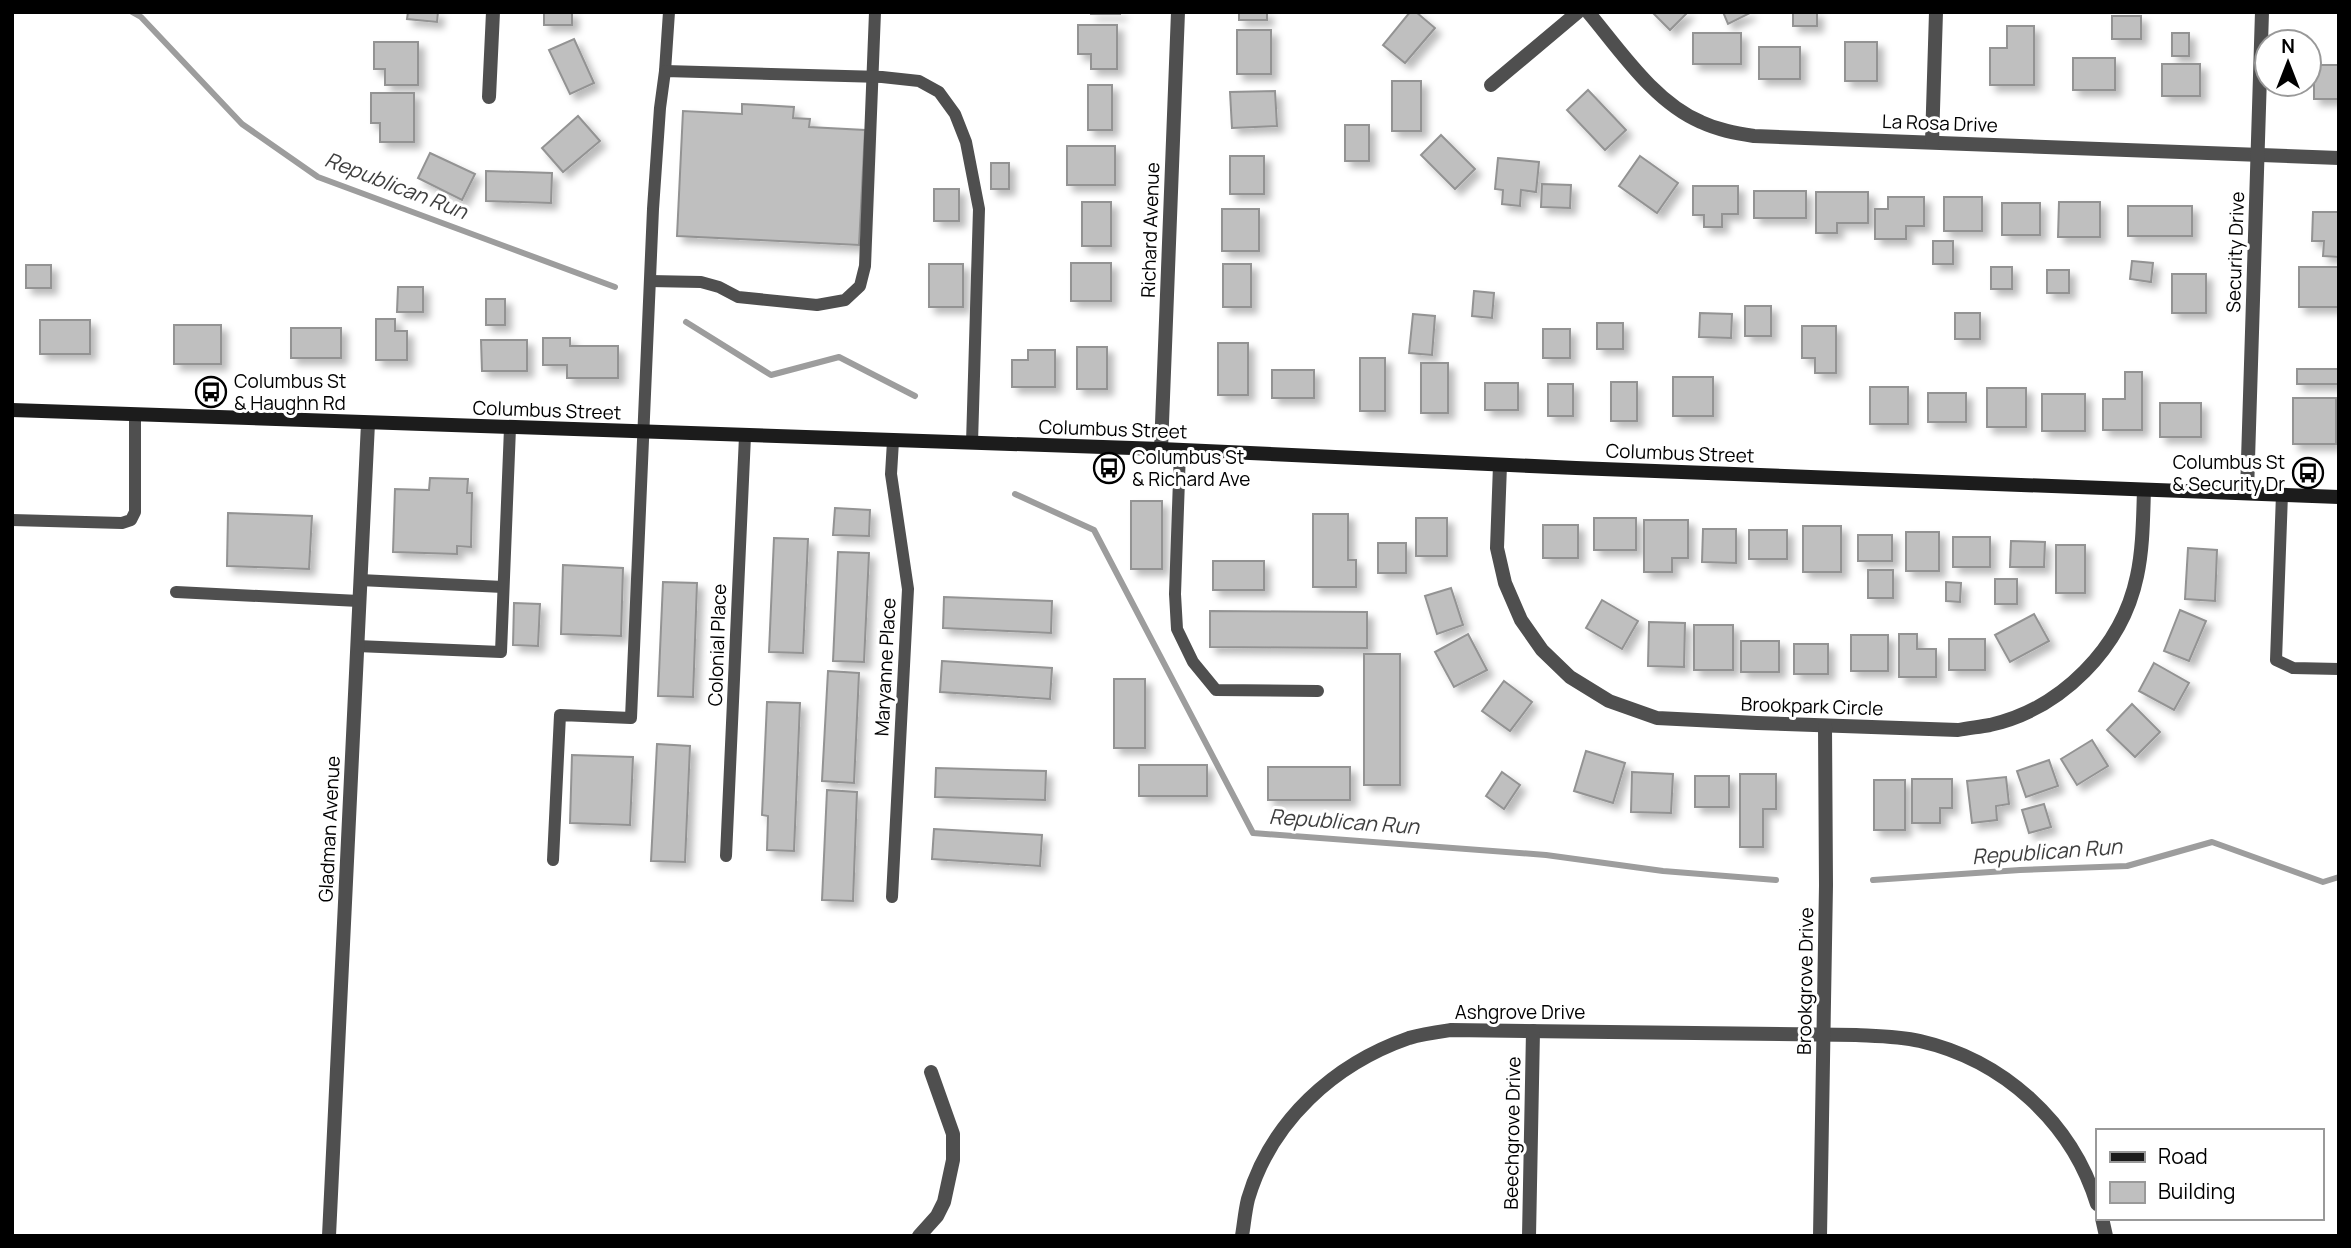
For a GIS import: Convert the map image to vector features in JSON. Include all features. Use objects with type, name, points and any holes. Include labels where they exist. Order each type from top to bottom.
[{"type":"main road","name":"Columbus Street","points":[[12,410],[972,443],[2339,496]]},
{"type":"street","points":[[489,97],[492,12]]},
{"type":"street","name":"Richard Avenue","points":[[1161,450],[1178,12]]},
{"type":"street","points":[[1491,85],[1578,12]]},
{"type":"street","name":"La Rosa Drive","points":[[1588,12],[1664,100],[1683,113],[1719,130],[1754,136],[2339,158]]},
{"type":"street","points":[[1932,142],[1936,12]]},
{"type":"street","name":"Security Drive","points":[[2247,492],[2262,12]]},
{"type":"street","name":"Gladman Avenue","points":[[329,1236],[368,423]]},
{"type":"street","name":"Brookpark Circle","points":[[1500,465],[1497,548],[1505,583],[1521,620],[1542,650],[1570,677],[1609,701],[1657,718],[1825,726],[1958,730],[1990,725],[2023,714],[2052,699],[2076,680],[2099,655],[2114,635],[2127,608],[2137,578],[2144,490]]},
{"type":"street","name":"Brookgrove Drive","points":[[1820,1236],[1826,885],[1825,726]]},
{"type":"street","name":"Ashgrove Drive","points":[[1241,1236],[1248,1199],[1263,1162],[1282,1128],[1307,1100],[1339,1072],[1377,1051],[1411,1037],[1451,1030],[1890,1036],[1919,1040],[1971,1058],[2026,1094],[2053,1122],[2077,1155],[2096,1202]]},
{"type":"street","name":"Beechgrove Drive","points":[[1530,1236],[1533,1031]]},
{"type":"street","points":[[919,1236],[937,1216],[944,1202],[953,1160],[953,1134],[931,1072]]},
{"type":"lane","points":[[553,860],[560,715],[631,718],[650,281],[658,134],[669,12]]},
{"type":"lane","points":[[650,281],[701,282],[719,286],[738,297],[817,304],[845,300],[860,286],[865,266],[875,12]]},
{"type":"lane","points":[[665,71],[874,76],[919,81],[939,92],[956,114],[965,142],[979,209],[972,443]]},
{"type":"lane","points":[[12,520],[122,523],[131,520],[135,512],[135,415]]},
{"type":"lane","points":[[357,646],[501,652],[510,428]]},
{"type":"lane","name":"Colonial Place","points":[[726,856],[745,436]]},
{"type":"lane","name":"Maryanne Place","points":[[892,897],[908,589],[891,474],[893,441]]},
{"type":"lane","points":[[1180,451],[1175,594],[1177,629],[1193,662],[1216,690],[1318,691]]},
{"type":"lane","points":[[2282,494],[2277,660],[2292,668],[2339,669]]},
{"type":"lane","points":[[360,580],[503,587]]},
{"type":"lane","points":[[176,592],[359,601]]},
{"type":"building","points":[[408,12],[438,12],[437,22],[407,19]]},
{"type":"building","points":[[544,12],[572,12],[572,25],[544,25]]},
{"type":"building","points":[[1120,12],[1120,14],[1091,14]]},
{"type":"building","points":[[1239,12],[1267,12],[1267,20],[1239,20]]},
{"type":"building","points":[[1410,12],[1416,12],[1435,28],[1405,63],[1383,45]]},
{"type":"building","points":[[1652,12],[1688,12],[1670,30]]},
{"type":"building","points":[[1723,12],[1749,12],[1750,13],[1728,24]]},
{"type":"building","points":[[1793,12],[1817,12],[1817,26],[1793,26]]},
{"type":"building","points":[[2112,16],[2141,16],[2141,39],[2112,39]]},
{"type":"building","points":[[1078,25],[1117,25],[1117,69],[1091,69],[1091,54],[1078,54]]},
{"type":"building","points":[[2007,26],[2034,26],[2034,85],[1990,85],[1990,48],[2007,48]]},
{"type":"building","points":[[1237,30],[1271,30],[1271,74],[1237,74]]},
{"type":"building","points":[[1693,33],[1741,33],[1741,64],[1693,64]]},
{"type":"building","points":[[2172,33],[2189,33],[2189,56],[2172,56]]},
{"type":"building","points":[[574,39],[594,83],[570,94],[549,50]]},
{"type":"building","points":[[374,42],[418,42],[418,85],[385,85],[385,69],[374,69]]},
{"type":"building","points":[[1845,42],[1877,42],[1877,81],[1845,81]]},
{"type":"building","points":[[1759,47],[1800,47],[1800,79],[1759,79]]},
{"type":"building","points":[[2073,58],[2115,58],[2115,90],[2073,90]]},
{"type":"building","points":[[2162,64],[2200,64],[2200,96],[2162,96]]},
{"type":"building","points":[[2323,65],[2339,65],[2339,99],[2314,99],[2323,98]]},
{"type":"building","points":[[1392,81],[1421,81],[1421,131],[1392,131]]},
{"type":"building","points":[[1088,85],[1112,85],[1112,130],[1088,130]]},
{"type":"building","points":[[1588,90],[1626,130],[1605,150],[1567,110]]},
{"type":"building","points":[[1275,91],[1277,126],[1232,128],[1230,92]]},
{"type":"building","points":[[371,93],[414,93],[414,142],[380,142],[380,123],[371,123]]},
{"type":"building","points":[[742,104],[794,107],[793,118],[810,119],[809,127],[865,130],[859,245],[677,236],[683,111],[742,114]]},
{"type":"building","points":[[578,116],[600,141],[563,172],[542,148]]},
{"type":"building","points":[[1345,125],[1369,125],[1369,161],[1345,161]]},
{"type":"building","points":[[1441,135],[1475,169],[1455,189],[1421,155]]},
{"type":"building","points":[[1067,146],[1115,146],[1115,185],[1067,185]]},
{"type":"building","points":[[430,153],[475,174],[462,200],[418,178]]},
{"type":"building","points":[[1230,156],[1264,156],[1264,194],[1230,194]]},
{"type":"building","points":[[1640,156],[1678,183],[1657,213],[1619,186]]},
{"type":"building","points":[[1498,158],[1539,162],[1536,192],[1521,190],[1520,206],[1502,204],[1503,190],[1495,189]]},
{"type":"building","points":[[991,163],[1009,163],[1009,189],[991,189]]},
{"type":"building","points":[[486,171],[552,173],[551,203],[486,201]]},
{"type":"building","points":[[1542,184],[1571,185],[1570,208],[1541,207]]},
{"type":"building","points":[[1693,186],[1738,186],[1738,214],[1722,214],[1722,227],[1704,227],[1704,215],[1693,215]]},
{"type":"building","points":[[934,189],[959,189],[959,221],[934,221]]},
{"type":"building","points":[[1754,191],[1806,191],[1806,218],[1754,218]]},
{"type":"building","points":[[1816,192],[1868,192],[1868,223],[1837,223],[1837,233],[1816,233]]},
{"type":"building","points":[[1888,197],[1924,197],[1924,226],[1906,226],[1906,239],[1875,239],[1875,209],[1888,209]]},
{"type":"building","points":[[1944,197],[1982,197],[1982,231],[1944,231]]},
{"type":"building","points":[[1082,202],[1111,202],[1111,246],[1082,246]]},
{"type":"building","points":[[2059,202],[2100,202],[2100,237],[2058,237]]},
{"type":"building","points":[[2002,203],[2040,203],[2040,235],[2002,235]]},
{"type":"building","points":[[2128,206],[2192,206],[2192,236],[2128,236]]},
{"type":"building","points":[[1222,209],[1259,209],[1259,251],[1222,251]]},
{"type":"building","points":[[2313,212],[2339,212],[2339,257],[2323,256],[2324,241],[2312,241]]},
{"type":"building","points":[[1933,241],[1953,241],[1953,264],[1933,264]]},
{"type":"building","points":[[2132,261],[2153,263],[2151,282],[2130,279]]},
{"type":"building","points":[[1071,263],[1111,263],[1111,301],[1071,301]]},
{"type":"building","points":[[929,264],[963,264],[963,307],[929,307]]},
{"type":"building","points":[[1223,264],[1251,264],[1251,307],[1223,307]]},
{"type":"building","points":[[26,265],[51,265],[51,288],[26,288]]},
{"type":"building","points":[[1991,267],[2012,267],[2012,289],[1991,289]]},
{"type":"building","points":[[2299,267],[2339,267],[2339,307],[2299,307]]},
{"type":"building","points":[[2047,270],[2069,270],[2069,293],[2047,293]]},
{"type":"building","points":[[2172,274],[2206,274],[2206,313],[2172,313]]},
{"type":"building","points":[[398,287],[423,287],[423,312],[397,312]]},
{"type":"building","points":[[1474,291],[1494,293],[1492,318],[1472,316]]},
{"type":"building","points":[[486,299],[505,299],[505,325],[486,325]]},
{"type":"building","points":[[1745,306],[1771,306],[1771,336],[1745,336]]},
{"type":"building","points":[[1700,313],[1732,314],[1731,338],[1699,337]]},
{"type":"building","points":[[1955,313],[1980,313],[1980,339],[1955,339]]},
{"type":"building","points":[[1413,314],[1435,316],[1432,355],[1409,353]]},
{"type":"building","points":[[376,319],[395,319],[395,331],[407,331],[407,360],[376,360]]},
{"type":"building","points":[[40,320],[90,320],[90,354],[40,354]]},
{"type":"building","points":[[1597,323],[1623,323],[1623,349],[1597,349]]},
{"type":"building","points":[[174,325],[221,325],[221,364],[174,364]]},
{"type":"building","points":[[1802,326],[1836,326],[1836,373],[1815,373],[1815,358],[1802,358]]},
{"type":"building","points":[[291,328],[341,328],[341,358],[291,358]]},
{"type":"building","points":[[1543,329],[1570,329],[1570,358],[1543,358]]},
{"type":"building","points":[[543,338],[570,338],[570,346],[618,346],[618,378],[567,378],[567,365],[543,365]]},
{"type":"building","points":[[481,340],[527,340],[527,371],[482,371]]},
{"type":"building","points":[[1218,343],[1248,343],[1248,395],[1218,395]]},
{"type":"building","points":[[1077,347],[1107,347],[1107,389],[1077,389]]},
{"type":"building","points":[[1028,350],[1055,350],[1055,387],[1012,387],[1012,360],[1028,360]]},
{"type":"building","points":[[1360,358],[1385,358],[1385,411],[1360,411]]},
{"type":"building","points":[[1421,363],[1448,363],[1448,413],[1421,413]]},
{"type":"building","points":[[2297,369],[2338,369],[2338,384],[2297,384]]},
{"type":"building","points":[[1272,370],[1314,370],[1314,398],[1272,398]]},
{"type":"building","points":[[2125,372],[2142,372],[2142,430],[2103,430],[2103,399],[2125,399]]},
{"type":"building","points":[[1673,377],[1713,377],[1713,416],[1673,416]]},
{"type":"building","points":[[1611,382],[1637,382],[1637,421],[1611,421]]},
{"type":"building","points":[[1485,383],[1518,383],[1518,410],[1485,410]]},
{"type":"building","points":[[1548,384],[1573,384],[1573,416],[1548,416]]},
{"type":"building","points":[[1870,387],[1908,387],[1908,424],[1870,424]]},
{"type":"building","points":[[1987,388],[2026,388],[2026,427],[1987,427]]},
{"type":"building","points":[[1928,393],[1966,393],[1966,422],[1928,422]]},
{"type":"building","points":[[2042,394],[2085,394],[2085,431],[2042,431]]},
{"type":"building","points":[[2293,398],[2336,398],[2336,444],[2293,444]]},
{"type":"building","points":[[2160,403],[2201,403],[2201,437],[2160,437]]},
{"type":"building","points":[[430,478],[468,479],[467,493],[472,493],[471,547],[457,546],[457,554],[393,552],[395,489],[429,490]]},
{"type":"building","points":[[1131,501],[1162,501],[1162,569],[1131,569]]},
{"type":"building","points":[[835,508],[870,510],[869,536],[833,535]]},
{"type":"building","points":[[228,513],[312,516],[309,569],[227,566]]},
{"type":"building","points":[[1313,514],[1348,514],[1348,560],[1356,560],[1356,587],[1313,587]]},
{"type":"building","points":[[1416,518],[1447,518],[1447,556],[1416,556]]},
{"type":"building","points":[[1594,518],[1636,518],[1636,550],[1594,550]]},
{"type":"building","points":[[1644,520],[1688,520],[1688,558],[1672,558],[1672,572],[1644,572]]},
{"type":"building","points":[[1543,525],[1578,525],[1578,558],[1543,558]]},
{"type":"building","points":[[1803,526],[1841,526],[1841,572],[1803,572]]},
{"type":"building","points":[[1703,529],[1736,529],[1736,563],[1702,562]]},
{"type":"building","points":[[1749,530],[1787,530],[1787,559],[1749,559]]},
{"type":"building","points":[[1906,532],[1939,532],[1939,571],[1906,571]]},
{"type":"building","points":[[1858,535],[1892,535],[1892,561],[1858,561]]},
{"type":"building","points":[[1953,537],[1990,537],[1990,567],[1953,567]]},
{"type":"building","points":[[774,538],[808,539],[803,653],[769,652]]},
{"type":"building","points":[[2011,541],[2045,542],[2044,567],[2010,567]]},
{"type":"building","points":[[1378,543],[1406,543],[1406,573],[1378,573]]},
{"type":"building","points":[[2056,545],[2085,545],[2085,593],[2056,593]]},
{"type":"building","points":[[2188,548],[2217,550],[2215,601],[2185,599]]},
{"type":"building","points":[[838,552],[869,553],[864,662],[833,661]]},
{"type":"building","points":[[1213,561],[1264,561],[1264,590],[1213,590]]},
{"type":"building","points":[[563,565],[623,568],[621,636],[561,634]]},
{"type":"building","points":[[1868,570],[1893,570],[1893,598],[1868,598]]},
{"type":"building","points":[[1995,579],[2017,579],[2017,604],[1995,604]]},
{"type":"building","points":[[663,582],[697,583],[693,697],[658,696]]},
{"type":"building","points":[[1946,582],[1961,583],[1960,602],[1946,601]]},
{"type":"building","points":[[1451,588],[1463,625],[1437,634],[1425,596]]},
{"type":"building","points":[[944,597],[1052,601],[1051,633],[943,628]]},
{"type":"building","points":[[1602,600],[1638,621],[1622,649],[1586,628]]},
{"type":"building","points":[[514,603],[540,604],[538,646],[513,645]]},
{"type":"building","points":[[2180,610],[2206,621],[2189,661],[2164,651]]},
{"type":"building","points":[[1210,611],[1367,612],[1367,648],[1210,647]]},
{"type":"building","points":[[2034,614],[2049,641],[2010,662],[1995,635]]},
{"type":"building","points":[[1649,622],[1685,623],[1684,667],[1648,666]]},
{"type":"building","points":[[1694,625],[1733,625],[1733,670],[1694,670]]},
{"type":"building","points":[[1468,634],[1487,670],[1454,687],[1435,652]]},
{"type":"building","points":[[1899,634],[1917,634],[1917,649],[1936,649],[1936,677],[1899,677]]},
{"type":"building","points":[[1851,635],[1888,635],[1888,671],[1851,671]]},
{"type":"building","points":[[1949,639],[1985,639],[1985,670],[1949,670]]},
{"type":"building","points":[[1741,641],[1779,641],[1779,672],[1741,672]]},
{"type":"building","points":[[1794,644],[1828,644],[1828,674],[1794,674]]},
{"type":"building","points":[[1364,654],[1400,654],[1400,785],[1364,785]]},
{"type":"building","points":[[942,661],[1052,668],[1050,699],[940,692]]},
{"type":"building","points":[[2154,663],[2189,683],[2174,710],[2139,691]]},
{"type":"building","points":[[828,671],[859,673],[854,783],[822,781]]},
{"type":"building","points":[[1114,679],[1145,679],[1145,748],[1114,748]]},
{"type":"building","points":[[1504,681],[1532,702],[1510,731],[1482,711]]},
{"type":"building","points":[[767,702],[800,703],[794,851],[767,850],[768,816],[762,815]]},
{"type":"building","points":[[2132,704],[2160,732],[2135,757],[2107,730]]},
{"type":"building","points":[[2092,740],[2108,766],[2077,785],[2061,759]]},
{"type":"building","points":[[657,744],[690,746],[685,862],[651,861]]},
{"type":"building","points":[[1586,751],[1625,763],[1613,803],[1574,791]]},
{"type":"building","points":[[572,755],[633,757],[630,825],[570,823]]},
{"type":"building","points":[[2049,760],[2058,786],[2026,797],[2017,771]]},
{"type":"building","points":[[1139,765],[1207,765],[1207,796],[1139,796]]},
{"type":"building","points":[[1268,767],[1350,767],[1350,800],[1268,800]]},
{"type":"building","points":[[936,768],[1046,771],[1045,800],[935,797]]},
{"type":"building","points":[[1502,772],[1520,785],[1504,809],[1486,796]]},
{"type":"building","points":[[1632,772],[1673,774],[1671,813],[1631,812]]},
{"type":"building","points":[[1740,774],[1776,774],[1776,809],[1763,809],[1763,847],[1740,847]]},
{"type":"building","points":[[1695,776],[1729,776],[1729,807],[1695,807]]},
{"type":"building","points":[[2006,777],[2009,804],[1996,806],[1997,820],[1972,823],[1967,781]]},
{"type":"building","points":[[1912,779],[1952,779],[1952,808],[1940,808],[1940,823],[1912,823]]},
{"type":"building","points":[[1874,780],[1905,780],[1905,830],[1874,830]]},
{"type":"building","points":[[827,790],[857,792],[853,901],[822,900]]},
{"type":"building","points":[[2044,804],[2051,827],[2029,833],[2022,810]]},
{"type":"building","points":[[934,829],[1042,835],[1040,866],[932,859]]},
{"type":"waterway","name":"Republican Run","points":[[132,12],[141,17],[242,124],[318,177],[615,287]]},
{"type":"waterway","name":"Republican Run","points":[[686,322],[771,375],[839,357],[915,396]]},
{"type":"waterway","name":"Republican Run","points":[[1015,494],[1094,530],[1253,833],[1546,855],[1663,871],[1776,880]]},
{"type":"waterway","name":"Republican Run","points":[[1873,880],[2127,866],[2212,842],[2323,882],[2339,877]]},
{"type":"place","name":"Columbus St & Haughn Rd","points":[[211,392]]},
{"type":"place","name":"Columbus St & Richard Ave","points":[[1109,468]]},
{"type":"place","name":"Columbus St & Security Dr","points":[[2308,473]]}]
